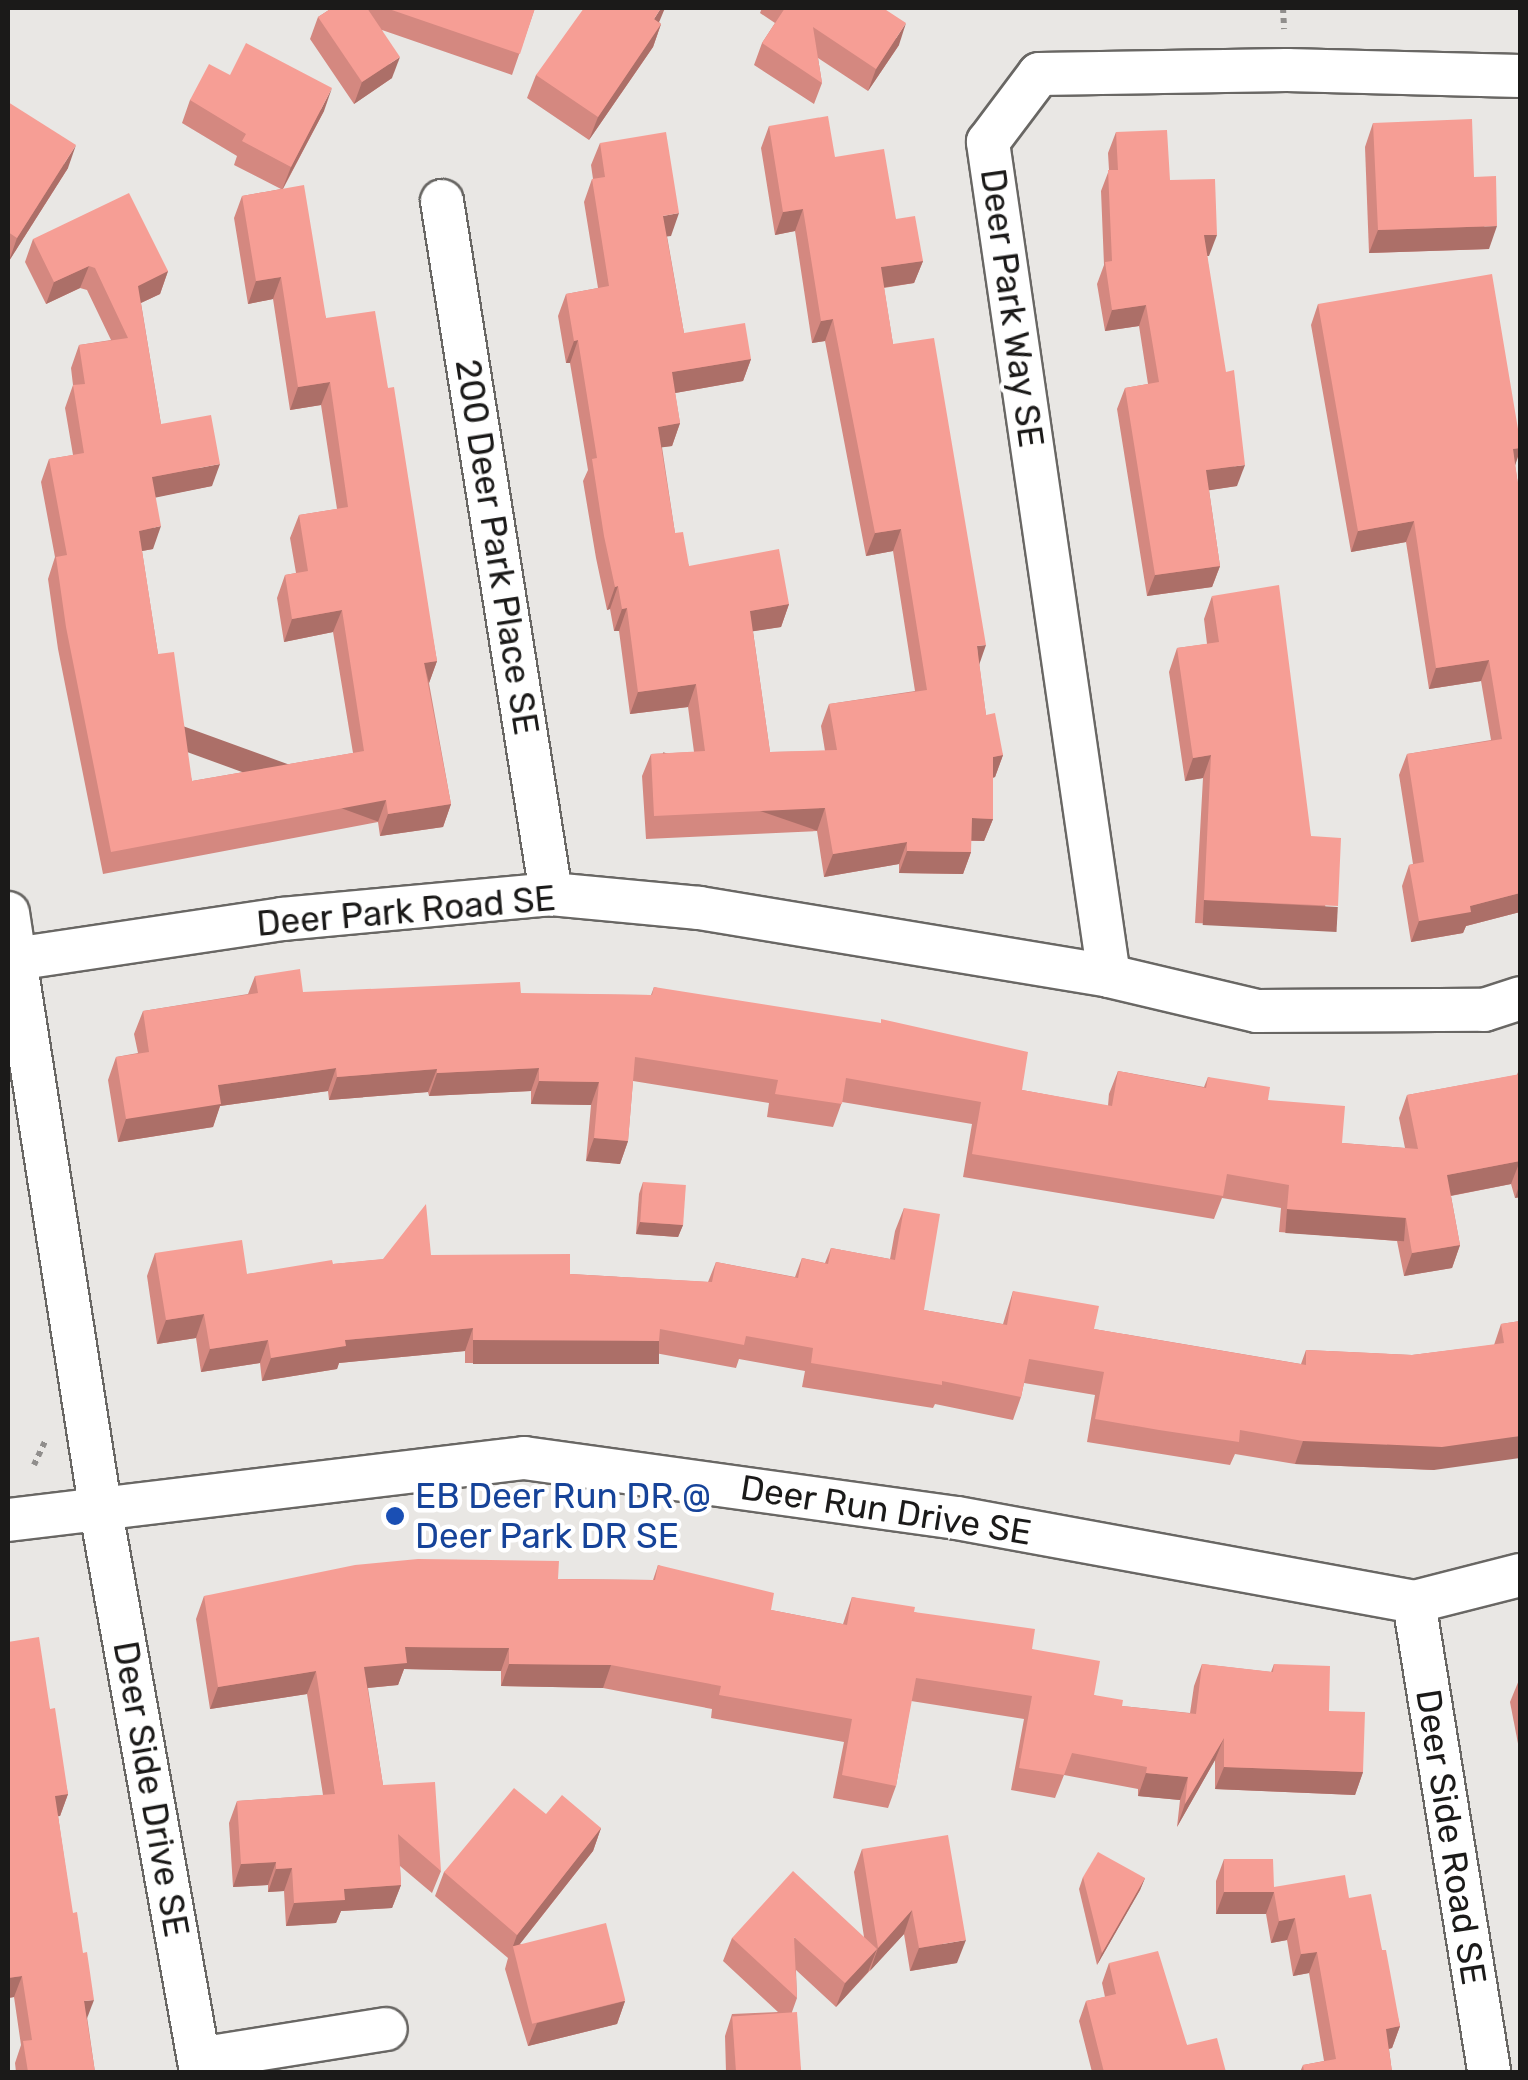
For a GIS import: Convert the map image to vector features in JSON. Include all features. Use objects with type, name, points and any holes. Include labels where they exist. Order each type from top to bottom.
[{"type":"street","name":"Deer Park Way SE","points":[[1109,976],[988,142],[1039,74],[1287,70],[1520,76]]},
{"type":"street","name":"200 Deer Park Place SE","points":[[442,201],[551,894]]},
{"type":"street","name":"Deer Park Road SE","points":[[15,959],[282,920],[551,894],[699,908],[1109,976],[1257,1011],[1484,1010],[1520,998]]},
{"type":"street","points":[[8,913],[100,1506]]},
{"type":"street","name":"Deer Run Drive SE","points":[[8,1520],[524,1458],[956,1518],[1414,1602],[1520,1574]]},
{"type":"street","name":"Deer Side Drive SE","points":[[100,1506],[200,2066]]},
{"type":"street","name":"Deer Side Road SE","points":[[1414,1602],[1488,2072]]},
{"type":"street","points":[[200,2066],[386,2028]]},
{"type":"building","points":[[332,8],[367,8],[400,57],[362,82],[318,17]]},
{"type":"building","points":[[386,8],[535,8],[520,54]]},
{"type":"building","points":[[584,8],[661,8],[654,19],[661,24],[598,117],[536,75]]},
{"type":"building","points":[[785,8],[883,8],[906,23],[876,69],[813,27],[822,83],[762,43]]},
{"type":"building","points":[[246,43],[332,88],[291,167],[242,141],[246,134],[190,100],[209,64],[230,75]]},
{"type":"building","points":[[8,102],[76,145],[17,238],[8,232]]},
{"type":"building","points":[[828,116],[835,157],[884,149],[896,219],[915,216],[923,261],[881,267],[893,344],[934,338],[986,645],[977,646],[986,715],[995,713],[1003,755],[993,757],[993,819],[972,818],[971,852],[907,851],[907,842],[833,854],[825,808],[654,816],[651,754],[705,751],[696,684],[638,692],[627,608],[622,609],[604,536],[592,459],[597,458],[578,340],[574,341],[566,294],[609,286],[592,179],[605,177],[600,143],[666,132],[679,213],[663,216],[684,333],[745,323],[751,359],[672,372],[680,423],[658,427],[675,533],[683,532],[689,566],[779,549],[789,604],[750,611],[770,752],[837,750],[829,704],[927,690],[901,529],[875,533],[833,319],[821,321],[803,209],[783,212],[769,126]]},
{"type":"building","points":[[1472,119],[1474,177],[1496,176],[1497,226],[1378,230],[1373,123]]},
{"type":"building","points":[[1167,130],[1170,180],[1215,179],[1217,235],[1204,235],[1226,372],[1234,370],[1245,465],[1206,470],[1220,566],[1155,575],[1125,388],[1159,382],[1146,305],[1112,310],[1105,262],[1112,261],[1108,170],[1118,170],[1116,132]]},
{"type":"building","points":[[304,185],[326,318],[375,311],[388,388],[394,387],[437,661],[424,663],[451,804],[388,814],[386,800],[111,852],[66,627],[56,557],[67,555],[49,459],[84,453],[73,385],[85,384],[79,345],[128,338],[95,268],[89,266],[54,282],[33,239],[129,193],[168,271],[138,286],[161,424],[211,415],[220,464],[152,477],[161,526],[139,531],[158,654],[174,652],[192,781],[364,751],[342,610],[292,619],[285,575],[308,571],[299,515],[348,507],[330,382],[298,387],[281,277],[256,281],[242,196]]},
{"type":"building","points":[[1492,274],[1520,441],[1520,448],[1513,449],[1520,498],[1520,893],[1470,906],[1471,912],[1419,921],[1409,865],[1424,862],[1407,754],[1502,739],[1489,660],[1436,668],[1414,521],[1358,531],[1318,304]]},
{"type":"building","points":[[1279,585],[1311,836],[1341,838],[1338,906],[1204,900],[1211,755],[1193,758],[1177,648],[1219,642],[1212,596]]},
{"type":"building","points":[[300,969],[303,992],[520,982],[521,993],[652,995],[654,987],[881,1023],[881,1019],[1028,1052],[1022,1090],[1112,1106],[1118,1071],[1206,1088],[1208,1077],[1270,1087],[1268,1100],[1345,1106],[1342,1143],[1418,1149],[1407,1095],[1520,1074],[1520,1161],[1447,1175],[1460,1245],[1412,1253],[1406,1218],[1287,1209],[1289,1185],[1227,1174],[1223,1196],[972,1154],[981,1102],[846,1078],[842,1104],[775,1094],[778,1080],[635,1057],[628,1141],[594,1138],[599,1082],[539,1081],[539,1068],[437,1073],[437,1069],[337,1077],[336,1068],[218,1085],[221,1104],[126,1119],[116,1057],[149,1052],[143,1011],[258,993],[255,976]]},
{"type":"building","points":[[643,1182],[686,1185],[683,1225],[640,1222]]},
{"type":"building","points":[[426,1204],[431,1255],[570,1254],[570,1274],[712,1282],[716,1262],[798,1278],[802,1258],[828,1264],[831,1248],[895,1260],[904,1208],[940,1214],[924,1310],[1007,1325],[1013,1291],[1099,1306],[1094,1329],[1306,1365],[1306,1350],[1412,1355],[1504,1343],[1501,1324],[1520,1321],[1520,1436],[1442,1447],[1303,1441],[1240,1430],[1239,1442],[1159,1430],[1095,1419],[1104,1372],[1029,1359],[1021,1397],[942,1381],[942,1385],[811,1363],[813,1348],[746,1336],[744,1345],[660,1329],[659,1341],[473,1340],[473,1328],[345,1340],[346,1346],[271,1358],[268,1340],[210,1349],[204,1314],[166,1320],[155,1253],[242,1240],[247,1274],[332,1260],[333,1264],[383,1259]]},
{"type":"building","points":[[418,1559],[559,1561],[558,1579],[655,1580],[658,1565],[774,1593],[771,1610],[847,1625],[852,1597],[915,1607],[914,1612],[1035,1629],[1032,1649],[1100,1661],[1094,1695],[1123,1700],[1122,1706],[1196,1714],[1202,1664],[1273,1672],[1274,1664],[1330,1666],[1329,1711],[1365,1712],[1363,1772],[1224,1767],[1224,1738],[1185,1804],[1188,1777],[1146,1773],[1147,1767],[1072,1753],[1064,1775],[1019,1768],[1032,1696],[916,1678],[896,1786],[842,1775],[852,1719],[719,1695],[721,1686],[611,1665],[509,1664],[509,1648],[405,1647],[407,1663],[364,1667],[383,1785],[435,1782],[441,1871],[398,1834],[401,1885],[344,1889],[345,1900],[294,1903],[292,1868],[276,1869],[276,1862],[241,1864],[237,1801],[335,1794],[316,1671],[218,1687],[204,1596],[355,1565]]},
{"type":"building","points":[[39,1637],[68,1794],[55,1796],[73,1913],[77,1912],[83,1953],[87,1952],[94,2000],[84,2001],[95,2072],[28,2072],[23,2041],[32,2040],[22,1976],[8,1978],[8,1642]]},
{"type":"building","points":[[514,1788],[546,1814],[562,1795],[601,1828],[517,1935],[444,1872]]},
{"type":"building","points":[[948,1835],[966,1940],[919,1948],[912,1910],[878,1948],[862,1849]]},
{"type":"building","points":[[1098,1852],[1145,1878],[1102,1953],[1083,1877]]},
{"type":"building","points":[[1224,1859],[1273,1859],[1274,1887],[1345,1875],[1349,1898],[1371,1894],[1400,2026],[1386,2029],[1392,2072],[1304,2072],[1303,2065],[1336,2059],[1317,1952],[1301,1954],[1295,1918],[1279,1921],[1274,1892],[1224,1892]]},
{"type":"building","points":[[793,1871],[877,1949],[845,1983],[794,1937],[797,1998],[732,1938]]},
{"type":"building","points":[[606,1923],[625,2001],[532,2024],[513,1946]]},
{"type":"building","points":[[1158,1951],[1187,2045],[1217,2038],[1226,2072],[1104,2072],[1086,2001],[1116,1994],[1109,1963]]},
{"type":"building","points":[[797,2012],[801,2072],[736,2072],[732,2017]]},
{"type":"place","name":"EB Deer Run DR @ Deer Park DR SE","points":[[395,1516]]}]
